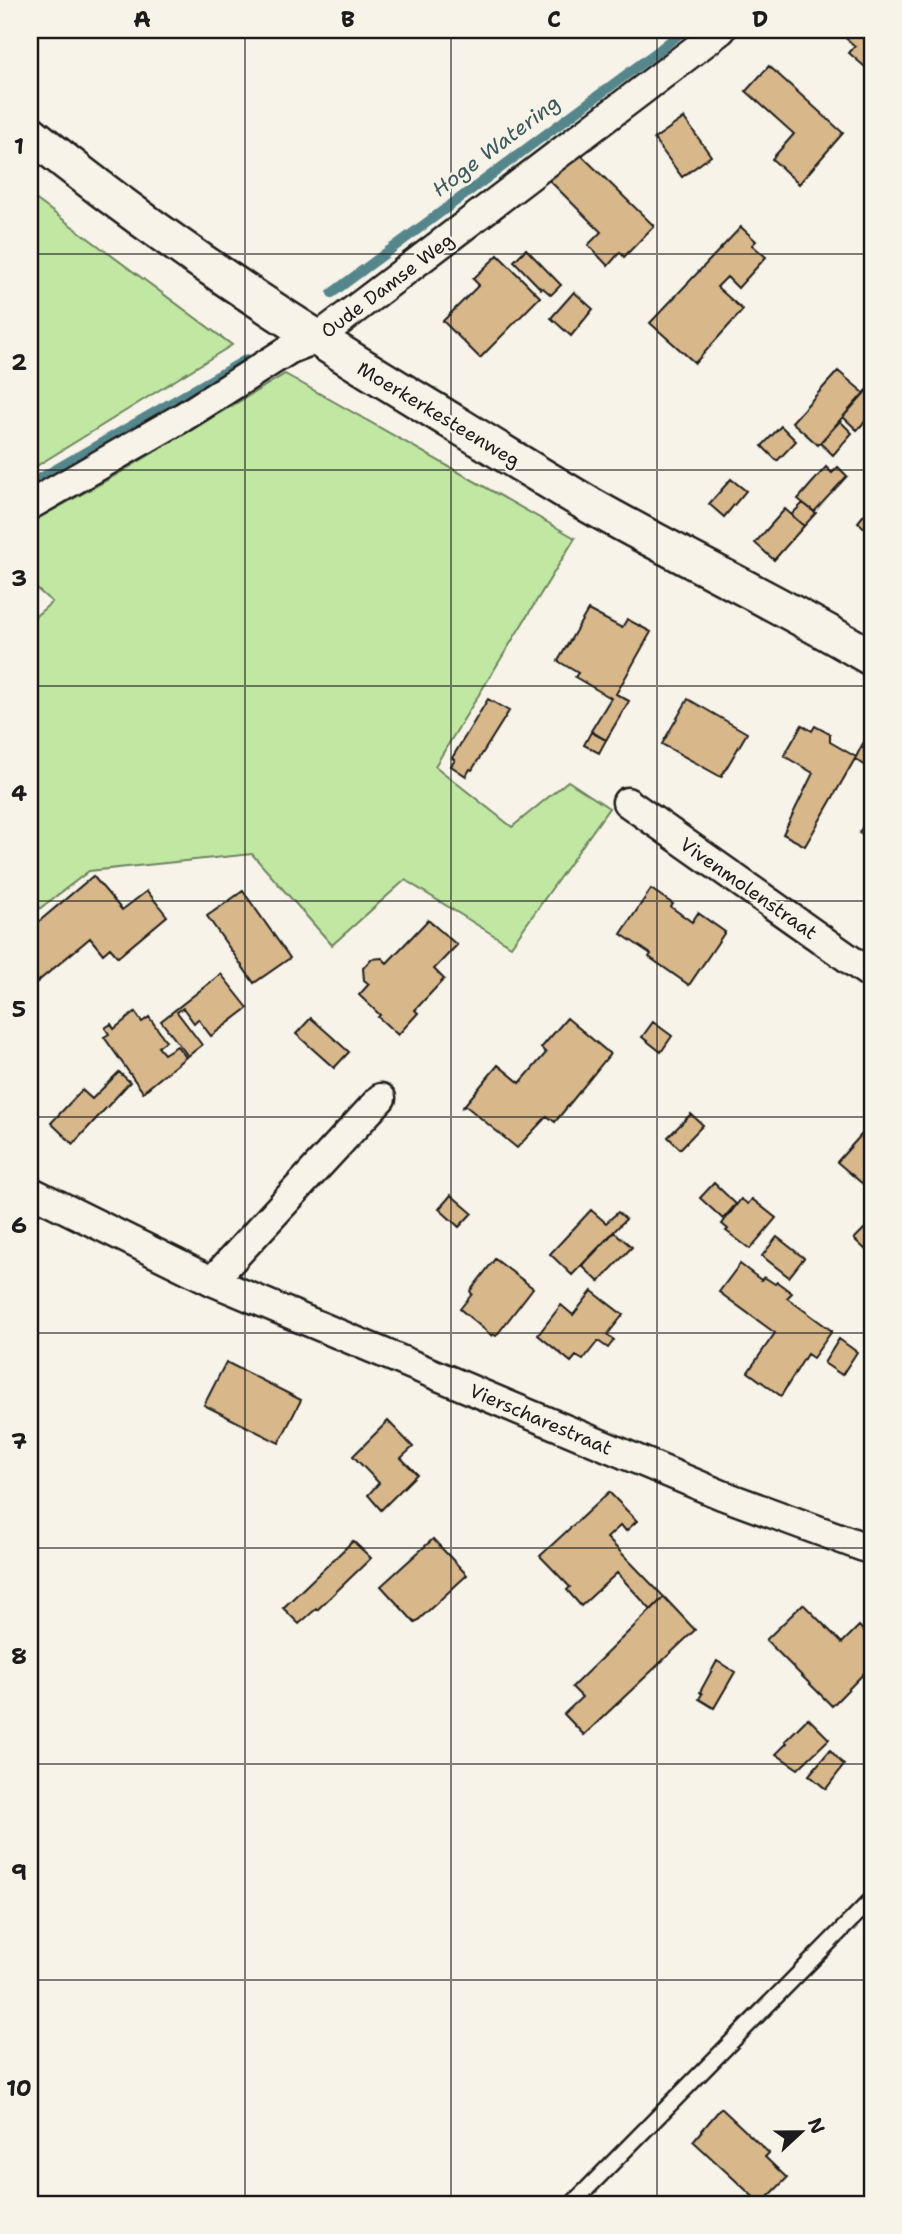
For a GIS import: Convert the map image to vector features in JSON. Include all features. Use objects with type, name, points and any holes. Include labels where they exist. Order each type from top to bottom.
[{"type":"street","name":"Oude Damse Weg","points":[[30,505],[183,417],[290,349],[316,339],[721,30]]},
{"type":"street","name":"Moerkerkesteenweg","points":[[30,133],[168,239],[316,339],[594,507],[872,658]]},
{"type":"street","name":"Vivenmolenstraat","points":[[627,802],[872,975]]},
{"type":"street","points":[[212,1281],[381,1098]]},
{"type":"street","name":"Vierscharestraat","points":[[30,1191],[212,1281],[722,1494],[872,1550]]},
{"type":"lane","points":[[572,2204],[872,1899]]},
{"type":"green space","points":[[30,195],[232,345],[30,470]]},
{"type":"green space","points":[[285,374],[575,538],[435,766],[512,827],[568,781],[609,808],[511,946],[405,880],[332,945],[252,854],[89,871],[30,916],[30,621],[52,602],[30,583],[30,523]]},
{"type":"building","points":[[836,30],[872,30],[872,73],[849,53],[855,46]]},
{"type":"building","points":[[769,66],[843,133],[799,184],[772,159],[794,134],[746,91]]},
{"type":"building","points":[[684,118],[711,156],[682,177],[654,139]]},
{"type":"building","points":[[579,153],[654,226],[624,257],[620,252],[608,266],[588,245],[601,232],[549,180]]},
{"type":"building","points":[[741,227],[756,241],[752,245],[766,257],[738,288],[727,277],[717,287],[743,310],[695,363],[650,323]]},
{"type":"building","points":[[526,249],[561,285],[551,295],[541,289],[514,261]]},
{"type":"building","points":[[498,255],[540,297],[480,358],[443,321],[479,285],[473,279]]},
{"type":"building","points":[[574,292],[593,309],[571,336],[551,318]]},
{"type":"building","points":[[838,371],[864,393],[818,445],[792,422]]},
{"type":"building","points":[[868,389],[872,392],[872,414],[857,430],[843,417]]},
{"type":"building","points":[[840,421],[852,433],[833,455],[820,443]]},
{"type":"building","points":[[781,426],[796,441],[777,461],[762,446]]},
{"type":"building","points":[[826,467],[832,473],[838,467],[847,476],[814,512],[798,499]]},
{"type":"building","points":[[731,479],[746,491],[724,517],[709,504]]},
{"type":"building","points":[[803,503],[816,513],[804,526],[791,515]]},
{"type":"building","points":[[872,505],[872,535],[858,522]]},
{"type":"building","points":[[785,509],[804,526],[774,560],[755,543]]},
{"type":"building","points":[[588,610],[622,628],[627,619],[651,632],[616,694],[629,701],[606,740],[591,731],[611,698],[575,677],[578,673],[558,661]]},
{"type":"building","points":[[488,699],[509,711],[466,776],[451,766],[455,760],[452,758]]},
{"type":"building","points":[[688,699],[747,733],[721,777],[662,744]]},
{"type":"building","points":[[802,725],[812,731],[815,726],[830,734],[830,742],[856,757],[805,846],[783,834],[813,773],[784,756]]},
{"type":"building","points":[[872,729],[872,753],[861,747]]},
{"type":"building","points":[[591,732],[606,740],[599,753],[584,745]]},
{"type":"building","points":[[861,747],[872,753],[871,769],[855,759]]},
{"type":"building","points":[[872,811],[872,841],[859,833]]},
{"type":"building","points":[[93,876],[122,910],[147,891],[167,916],[118,957],[110,948],[103,954],[90,938],[30,988],[30,929]]},
{"type":"building","points":[[651,889],[673,904],[671,907],[692,922],[698,913],[725,932],[689,985],[621,934]]},
{"type":"building","points":[[243,891],[290,958],[254,983],[207,916]]},
{"type":"building","points":[[428,920],[457,945],[434,969],[444,979],[415,1010],[418,1013],[398,1035],[359,995],[369,984],[364,980],[363,968],[371,959],[382,958],[387,963]]},
{"type":"building","points":[[221,974],[248,1008],[211,1036],[198,1019],[194,1023],[183,1008],[177,1012],[202,1045],[188,1056],[161,1021]]},
{"type":"building","points":[[135,1012],[142,1022],[149,1017],[166,1041],[158,1047],[164,1054],[177,1046],[186,1057],[143,1092],[104,1037],[109,1034],[105,1028],[111,1024],[114,1029]]},
{"type":"building","points":[[311,1018],[349,1052],[334,1068],[296,1034]]},
{"type":"building","points":[[567,1018],[610,1054],[555,1122],[547,1116],[517,1148],[466,1106],[463,1107],[498,1065],[520,1083],[546,1053],[541,1048]]},
{"type":"building","points":[[653,1022],[672,1036],[661,1052],[642,1037]]},
{"type":"building","points":[[119,1072],[130,1082],[73,1144],[51,1123],[82,1090],[92,1099]]},
{"type":"building","points":[[691,1114],[703,1125],[680,1149],[668,1137]]},
{"type":"building","points":[[870,1125],[872,1197],[869,1194],[871,1191],[837,1162]]},
{"type":"building","points":[[714,1183],[736,1204],[723,1219],[700,1198]]},
{"type":"building","points":[[451,1195],[472,1213],[459,1227],[439,1209]]},
{"type":"building","points":[[741,1199],[748,1204],[752,1199],[776,1218],[750,1249],[726,1231],[728,1229],[722,1224]]},
{"type":"building","points":[[591,1210],[606,1223],[618,1212],[626,1219],[572,1275],[550,1254]]},
{"type":"building","points":[[868,1225],[872,1229],[872,1245],[867,1251],[854,1239]]},
{"type":"building","points":[[614,1232],[632,1247],[599,1282],[582,1266]]},
{"type":"building","points":[[777,1237],[804,1258],[789,1277],[762,1256]]},
{"type":"building","points":[[495,1259],[533,1288],[496,1336],[492,1336],[460,1309],[472,1294],[470,1291]]},
{"type":"building","points":[[740,1264],[761,1280],[764,1277],[775,1284],[777,1282],[792,1293],[787,1298],[832,1331],[813,1358],[807,1354],[781,1396],[748,1372],[775,1333],[719,1292]]},
{"type":"building","points":[[592,1291],[623,1315],[607,1335],[614,1340],[608,1348],[598,1341],[583,1360],[576,1356],[571,1362],[538,1335],[561,1305],[573,1315]]},
{"type":"building","points":[[839,1339],[857,1352],[842,1375],[824,1363]]},
{"type":"building","points":[[226,1362],[301,1400],[279,1443],[204,1405]]},
{"type":"building","points":[[388,1421],[413,1447],[401,1458],[417,1474],[381,1510],[368,1495],[379,1483],[353,1456]]},
{"type":"building","points":[[609,1492],[637,1521],[626,1531],[621,1525],[607,1538],[664,1597],[651,1610],[617,1573],[581,1606],[567,1590],[570,1587],[540,1556]]},
{"type":"building","points":[[433,1539],[467,1575],[415,1623],[381,1586]]},
{"type":"building","points":[[353,1541],[371,1558],[299,1624],[283,1608]]},
{"type":"building","points":[[664,1597],[695,1630],[584,1735],[564,1714],[582,1697],[572,1687]]},
{"type":"building","points":[[803,1604],[842,1643],[859,1626],[872,1640],[872,1665],[832,1706],[766,1640]]},
{"type":"building","points":[[717,1661],[735,1672],[714,1708],[699,1699]]},
{"type":"building","points":[[808,1718],[829,1739],[798,1769],[776,1754]]},
{"type":"building","points":[[830,1750],[844,1765],[826,1789],[809,1775]]},
{"type":"building","points":[[721,2108],[769,2153],[765,2157],[787,2178],[761,2204],[693,2141]]},
{"type":"waterway","name":"Hoge Watering","points":[[332,293],[684,30]]},
{"type":"waterway","name":"Hoge Watering","points":[[30,484],[247,359]]}]
